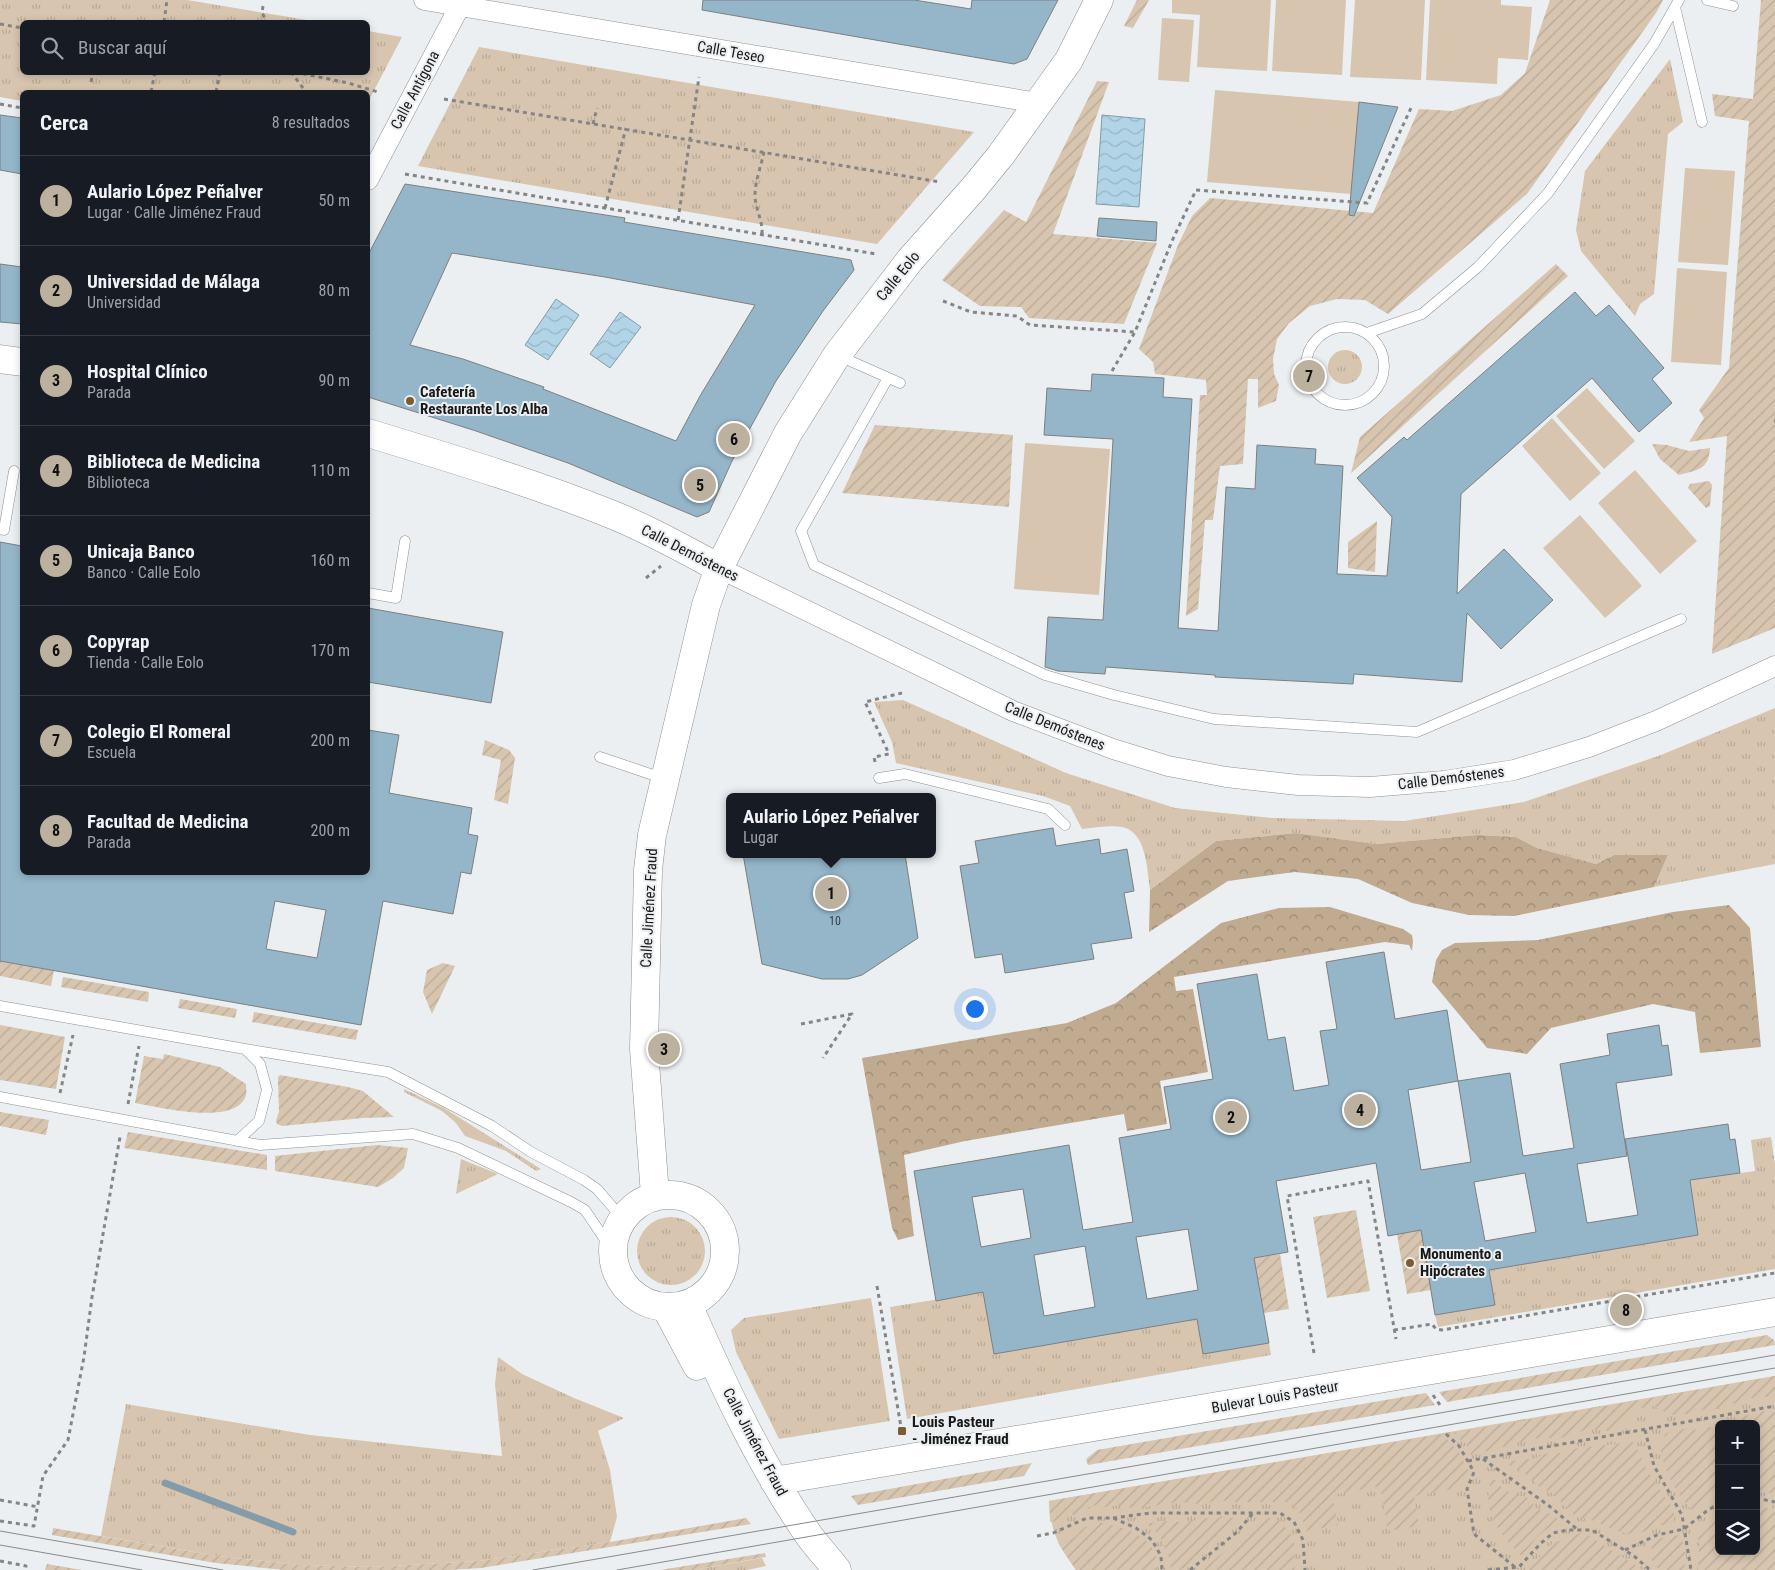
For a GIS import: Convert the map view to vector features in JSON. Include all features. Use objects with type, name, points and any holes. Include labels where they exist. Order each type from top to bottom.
[{"type":"main road","name":"Calle Eolo","points":[[719,568],[788,433],[837,354],[910,260],[1001,155],[1069,60],[1099,0]]},
{"type":"main road","points":[[0,359],[20,362]]},
{"type":"main road","name":"Calle Demóstenes","points":[[370,434],[475,465],[614,515],[719,568]]},
{"type":"main road","name":"Calle Jiménez Fraud","points":[[655,1195],[644,1049],[648,870],[652,835],[706,605],[719,568]]},
{"type":"main road","points":[[671,1194],[698,1201],[715,1217],[726,1257],[719,1280],[701,1298],[677,1306],[656,1306],[638,1299],[622,1284],[615,1269],[612,1250],[616,1229],[622,1218],[637,1204],[655,1195],[671,1194]]},
{"type":"main road","name":"Calle Jiménez Fraud","points":[[677,1306],[728,1392],[774,1481],[809,1536],[837,1570]]},
{"type":"main road","name":"Calle Jiménez Fraud","points":[[677,1306],[762,1490],[792,1540],[818,1570]]},
{"type":"main road","name":"Bulevar Louis Pasteur","points":[[774,1481],[1775,1312]]},
{"type":"street","name":"Calle Teseo","points":[[424,0],[462,3],[1038,103]]},
{"type":"street","name":"Calle Antígona","points":[[370,176],[462,3]]},
{"type":"street","name":"Calle Demóstenes","points":[[719,568],[1014,711],[1113,749],[1168,766],[1226,777],[1298,785],[1370,787],[1444,781],[1514,770],[1589,747],[1656,721],[1775,666]]},
{"type":"lane","points":[[1707,0],[1733,6]]},
{"type":"lane","points":[[1677,4],[1702,122]]},
{"type":"lane","points":[[1367,333],[1382,352],[1385,364],[1378,388],[1370,397],[1360,403],[1348,406],[1335,405],[1324,400],[1315,392],[1308,381],[1305,369],[1306,356],[1320,336],[1330,330],[1343,327],[1355,328],[1367,333],[1422,314],[1478,267],[1548,194],[1654,44],[1677,4]]},
{"type":"lane","points":[[837,354],[900,383]]},
{"type":"lane","points":[[888,378],[801,531],[814,565],[1045,675],[1214,719],[1417,732],[1681,619]]},
{"type":"lane","points":[[0,529],[4,530],[14,471]]},
{"type":"lane","points":[[370,593],[396,598],[405,541]]},
{"type":"lane","points":[[600,757],[666,779]]},
{"type":"lane","points":[[879,778],[905,774],[1048,809],[1064,826]]},
{"type":"lane","points":[[0,1006],[388,1072],[492,1126],[532,1152],[584,1180],[597,1189],[622,1218]]},
{"type":"lane","points":[[237,1141],[259,1121],[267,1090],[260,1064],[245,1049]]},
{"type":"lane","points":[[0,1097],[260,1145],[413,1134],[458,1148],[584,1210],[612,1250]]},
{"type":"path","points":[[164,20],[166,0]]},
{"type":"path","points":[[262,6],[262,13],[266,20]]},
{"type":"path","points":[[0,24],[20,28]]},
{"type":"path","points":[[91,82],[92,75]]},
{"type":"path","points":[[150,90],[154,75]]},
{"type":"path","points":[[216,90],[219,75]]},
{"type":"path","points":[[295,75],[305,90]]},
{"type":"path","points":[[308,75],[348,83],[378,92]]},
{"type":"path","points":[[678,220],[699,77]]},
{"type":"path","points":[[444,99],[940,182]]},
{"type":"path","points":[[0,104],[20,108]]},
{"type":"path","points":[[594,124],[597,108]]},
{"type":"path","points":[[1112,371],[1135,332],[1172,241],[1196,190],[1367,203],[1411,108]]},
{"type":"path","points":[[605,208],[626,128]]},
{"type":"path","points":[[762,234],[762,224],[757,210],[755,195],[764,152]]},
{"type":"path","points":[[405,174],[876,254]]},
{"type":"path","points":[[943,301],[971,312],[1017,316],[1030,325],[1135,332]]},
{"type":"path","points":[[646,578],[661,566]]},
{"type":"path","points":[[879,778],[874,757],[889,754],[865,702],[902,692]]},
{"type":"path","points":[[801,1024],[852,1014],[823,1058]]},
{"type":"path","points":[[0,1520],[34,1526],[44,1476],[68,1440],[84,1357],[92,1297],[120,1138],[138,1048],[155,1033]]},
{"type":"path","points":[[57,1108],[73,1034],[82,1036]]},
{"type":"path","points":[[110,1136],[120,1138]]},
{"type":"path","points":[[1314,1353],[1286,1196],[1368,1181],[1396,1339]]},
{"type":"path","points":[[1394,1330],[1432,1324],[1436,1329],[1442,1330],[1775,1273]]},
{"type":"path","points":[[877,1286],[901,1427]]},
{"type":"path","points":[[1468,1461],[1775,1406]]},
{"type":"path","points":[[1645,1430],[1654,1466],[1682,1515],[1691,1570]]},
{"type":"path","points":[[1446,1434],[1459,1446],[1474,1472],[1467,1489],[1474,1534],[1515,1568]]},
{"type":"path","points":[[1482,1459],[1548,1505],[1578,1530]]},
{"type":"path","points":[[1760,1499],[1775,1502]]},
{"type":"path","points":[[0,1500],[39,1507]]},
{"type":"path","points":[[1624,1550],[1657,1535],[1684,1529],[1715,1506]]},
{"type":"path","points":[[1190,1570],[1237,1532],[1255,1512]]},
{"type":"path","points":[[1037,1536],[1053,1533],[1087,1518],[1113,1518],[1150,1513],[1280,1513],[1294,1522],[1303,1540],[1305,1570]]},
{"type":"path","points":[[1113,1518],[1136,1528],[1152,1540],[1161,1556],[1162,1570]]},
{"type":"path","points":[[1488,1570],[1515,1568],[1553,1533],[1568,1530],[1592,1530],[1634,1556],[1650,1570]]},
{"type":"path","points":[[0,1561],[26,1566],[25,1570]]},
{"type":"green space","points":[[0,0],[187,0],[307,20],[20,20],[20,75],[370,75],[370,31],[402,37],[370,98],[370,90],[20,90],[20,101],[0,97]]},
{"type":"green space","points":[[1137,0],[1149,0],[1133,28],[1124,26]]},
{"type":"green space","points":[[1172,0],[1271,0],[1267,71],[1197,67],[1200,15],[1172,13]]},
{"type":"green space","points":[[1276,0],[1346,0],[1342,75],[1272,71]]},
{"type":"green space","points":[[1355,0],[1425,0],[1421,80],[1350,77]]},
{"type":"green space","points":[[1430,0],[1501,0],[1501,5],[1532,7],[1528,60],[1498,58],[1497,84],[1426,80]]},
{"type":"green space","points":[[1550,0],[1663,0],[1656,13],[1527,194],[1388,314],[1365,300],[1337,299],[1310,306],[1289,323],[1277,339],[1273,359],[1274,374],[1279,385],[1276,401],[1258,408],[1258,379],[1248,379],[1243,464],[1220,466],[1213,520],[1205,520],[1198,609],[1186,616],[1200,395],[1207,395],[1206,380],[1155,374],[1153,362],[1139,349],[1178,245],[1192,216],[1210,198],[1373,213],[1419,109],[1452,111],[1501,95],[1525,73]]},
{"type":"green space","points":[[1761,0],[1775,0],[1775,628],[1712,654],[1727,436],[1689,442],[1704,418],[1699,410],[1729,368],[1749,121],[1715,116],[1712,94],[1753,99]]},
{"type":"green space","points":[[1162,18],[1194,20],[1189,82],[1158,80]]},
{"type":"green space","points":[[479,47],[974,132],[877,244],[418,166]]},
{"type":"green space","points":[[1670,59],[1683,122],[1668,134],[1654,294],[1640,304],[1635,316],[1581,251],[1576,230],[1585,171]]},
{"type":"green space","points":[[1097,81],[1109,82],[1053,234],[1157,243],[1124,324],[1029,318],[1021,307],[980,306],[942,280],[1004,210],[1026,222]]},
{"type":"green space","points":[[1215,90],[1359,102],[1351,194],[1207,182]]},
{"type":"green space","points":[[1685,168],[1735,171],[1728,265],[1678,262]]},
{"type":"green space","points":[[1556,264],[1568,276],[1351,473],[1360,437]]},
{"type":"green space","points":[[1677,268],[1727,272],[1721,365],[1671,362]]},
{"type":"green space","points":[[1345,350],[1357,355],[1362,367],[1357,379],[1345,384],[1333,379],[1328,367],[1333,355]]},
{"type":"green space","points":[[1587,388],[1635,441],[1604,469],[1556,416]]},
{"type":"green space","points":[[1552,418],[1601,473],[1570,501],[1522,446]]},
{"type":"green space","points":[[875,425],[1013,435],[1009,507],[842,493]]},
{"type":"green space","points":[[1025,443],[1110,449],[1099,595],[1014,589]]},
{"type":"green space","points":[[1652,444],[1667,445],[1689,451],[1710,448],[1707,461],[1701,468],[1679,475],[1660,459]]},
{"type":"green space","points":[[1635,470],[1697,541],[1660,574],[1598,503]]},
{"type":"green space","points":[[1709,481],[1712,485],[1710,506],[1706,508],[1688,488],[1690,484]]},
{"type":"green space","points":[[1580,515],[1642,586],[1605,618],[1543,548]]},
{"type":"green space","points":[[1377,521],[1375,572],[1348,568],[1348,542]]},
{"type":"green space","points":[[903,700],[1066,773],[1175,808],[1272,818],[1404,821],[1524,802],[1661,755],[1775,708],[1775,864],[1654,887],[1668,855],[1614,855],[1596,864],[1537,848],[1516,837],[1477,835],[1376,844],[1296,833],[1216,841],[1150,890],[1141,844],[1130,830],[1113,826],[1082,829],[1070,806],[1043,796],[896,763],[892,742],[874,702]]},
{"type":"green space","points":[[485,740],[509,750],[515,758],[508,804],[494,800],[501,760],[482,755]]},
{"type":"green space","points":[[1296,833],[1376,844],[1477,835],[1516,837],[1537,848],[1596,864],[1614,855],[1668,855],[1654,887],[1514,916],[1469,915],[1412,903],[1358,879],[1295,872],[1228,881],[1149,932],[1150,890],[1216,841]]},
{"type":"green space","points":[[1729,905],[1750,928],[1761,1047],[1700,1053],[1695,1012],[1653,1004],[1551,1028],[1527,1054],[1487,1048],[1432,982],[1436,960],[1442,950],[1455,943],[1538,940],[1673,912]]},
{"type":"green space","points":[[1330,907],[1403,929],[1412,935],[1412,951],[1409,945],[1385,942],[1174,977],[1176,991],[1193,989],[1208,1072],[1160,1081],[1167,1124],[1127,1131],[1124,1114],[965,1141],[904,1155],[914,1236],[898,1240],[892,1228],[862,1058],[1067,1023],[1116,1003],[1221,923],[1279,908]]},
{"type":"green space","points":[[0,961],[54,970],[51,986],[0,976]]},
{"type":"green space","points":[[443,963],[455,966],[432,1014],[423,992],[427,970]]},
{"type":"green space","points":[[63,977],[149,992],[148,1002],[61,987]]},
{"type":"green space","points":[[180,999],[237,1009],[235,1018],[178,1008]]},
{"type":"green space","points":[[254,1012],[358,1030],[356,1040],[252,1022]]},
{"type":"green space","points":[[0,1025],[65,1037],[56,1089],[0,1080]]},
{"type":"green space","points":[[164,1054],[220,1067],[246,1084],[246,1095],[240,1105],[213,1113],[178,1111],[135,1103],[144,1056],[163,1059]]},
{"type":"green space","points":[[280,1075],[363,1091],[394,1117],[282,1126],[277,1124],[276,1121],[279,1111],[278,1077]]},
{"type":"green space","points":[[404,1089],[444,1108],[541,1169],[536,1171],[506,1151],[465,1136],[456,1123],[442,1111],[404,1092]]},
{"type":"green space","points":[[0,1112],[49,1120],[46,1135],[0,1126]]},
{"type":"green space","points":[[128,1132],[267,1155],[267,1170],[124,1148]]},
{"type":"green space","points":[[1771,1137],[1775,1165],[1775,1269],[1438,1327],[1435,1315],[1495,1305],[1489,1270],[1698,1235],[1690,1180],[1755,1171],[1751,1140]]},
{"type":"green space","points":[[377,1145],[408,1148],[404,1168],[393,1178],[378,1187],[275,1171],[275,1156]]},
{"type":"green space","points":[[461,1159],[498,1174],[456,1194]]},
{"type":"green space","points":[[1356,1210],[1370,1291],[1327,1298],[1313,1217]]},
{"type":"green space","points":[[664,1217],[678,1217],[690,1222],[700,1232],[705,1244],[705,1258],[700,1270],[690,1280],[678,1285],[664,1285],[652,1280],[642,1270],[637,1258],[637,1244],[642,1232],[652,1222]]},
{"type":"green space","points":[[1421,1230],[1431,1290],[1407,1294],[1397,1234]]},
{"type":"green space","points":[[1280,1254],[1289,1309],[1264,1313],[1254,1258]]},
{"type":"green space","points":[[983,1292],[994,1353],[1197,1319],[1269,1343],[1271,1355],[907,1419],[890,1307]]},
{"type":"green space","points":[[871,1298],[890,1421],[779,1439],[736,1352],[731,1330],[744,1318]]},
{"type":"green space","points":[[1767,1335],[1774,1340],[1775,1345],[1447,1402],[1439,1392]]},
{"type":"green space","points":[[498,1357],[522,1374],[624,1418],[598,1431],[610,1470],[617,1517],[610,1542],[479,1561],[372,1567],[300,1565],[217,1556],[101,1536],[126,1404],[310,1435],[502,1456],[495,1384]]},
{"type":"green space","points":[[1775,1376],[1775,1570],[1076,1570],[1056,1538],[1049,1501]]},
{"type":"green space","points":[[1775,1376],[1775,1396],[1752,1398],[1716,1409],[1688,1414],[1671,1415],[1653,1406],[1632,1410],[1622,1427],[1607,1431],[1589,1429],[1560,1438],[1539,1438],[1471,1455],[1466,1444],[1453,1433]]},
{"type":"green space","points":[[1426,1393],[1435,1405],[1088,1465],[1086,1459],[1097,1450]]},
{"type":"green space","points":[[1761,1411],[1775,1412],[1775,1493],[1760,1492],[1760,1420],[1735,1420]]},
{"type":"green space","points":[[1715,1427],[1715,1497],[1694,1512],[1683,1499],[1667,1472],[1661,1446],[1665,1434],[1678,1428],[1692,1430]]},
{"type":"green space","points":[[1442,1434],[1457,1450],[1469,1471],[1462,1487],[1414,1496],[1419,1526],[1388,1531],[1380,1486],[1332,1495],[1338,1525],[1307,1531],[1298,1509],[1288,1502],[1218,1500],[1202,1504],[1177,1502],[1134,1509],[1123,1505],[1105,1507],[1098,1505],[1089,1507],[1078,1516],[1071,1514],[1063,1520],[1050,1522],[1049,1501]]},
{"type":"green space","points":[[1633,1442],[1647,1471],[1674,1510],[1674,1521],[1635,1535],[1617,1531],[1594,1521],[1575,1516],[1552,1493],[1541,1488],[1524,1473],[1506,1463],[1520,1459],[1533,1459],[1548,1453],[1564,1453],[1578,1448]]},
{"type":"green space","points":[[1032,1463],[1024,1476],[858,1505],[851,1496]]},
{"type":"green space","points":[[1492,1476],[1501,1487],[1511,1493],[1528,1498],[1536,1508],[1562,1522],[1549,1528],[1534,1540],[1524,1559],[1500,1531],[1490,1512],[1488,1501]]},
{"type":"green space","points":[[1760,1507],[1775,1509],[1775,1570],[1698,1570],[1699,1544],[1697,1534],[1715,1517],[1715,1555],[1760,1555]]},
{"type":"green space","points":[[1215,1517],[1241,1518],[1190,1565],[1180,1570],[1171,1570],[1170,1560],[1159,1534],[1147,1524],[1159,1521],[1181,1522]]},
{"type":"green space","points":[[746,1518],[751,1524],[481,1568],[449,1570],[284,1570],[216,1563],[52,1535],[53,1528],[217,1556],[300,1565],[372,1567],[479,1561],[610,1542]]},
{"type":"green space","points":[[1269,1518],[1280,1521],[1294,1538],[1295,1570],[1201,1570],[1250,1528]]},
{"type":"green space","points":[[1101,1523],[1132,1532],[1146,1540],[1155,1554],[1158,1570],[1076,1570],[1058,1543],[1074,1538],[1085,1527]]},
{"type":"green space","points":[[1583,1532],[1643,1570],[1526,1570],[1552,1544]]},
{"type":"green space","points":[[1679,1535],[1685,1552],[1686,1562],[1683,1570],[1659,1570],[1651,1559],[1652,1540]]},
{"type":"green space","points":[[765,1553],[766,1557],[693,1570],[660,1570]]},
{"type":"green space","points":[[762,1558],[766,1566],[747,1570],[693,1570]]},
{"type":"green space","points":[[47,1564],[82,1570],[45,1570]]},
{"type":"water","points":[[1102,115],[1145,119],[1139,207],[1096,204]]},
{"type":"water","points":[[556,299],[579,315],[548,360],[525,345]]},
{"type":"water","points":[[620,312],[641,327],[610,368],[590,354]]},
{"type":"building","points":[[703,0],[914,0],[971,9],[972,0],[1058,0],[1027,59],[1014,64],[702,10]]},
{"type":"building","points":[[1359,102],[1398,107],[1354,216],[1349,215]]},
{"type":"building","points":[[0,115],[20,118],[20,174],[0,170]]},
{"type":"building","points":[[405,184],[625,218],[624,222],[851,260],[854,270],[823,311],[776,381],[732,461],[709,512],[697,517],[568,463],[473,430],[370,398],[370,251]],"holes":[[[452,253],[605,277],[755,305],[700,396],[676,441],[543,389],[544,387],[463,359],[410,345]]]},
{"type":"building","points":[[1099,218],[1157,222],[1156,241],[1097,236]]},
{"type":"building","points":[[0,264],[20,267],[20,324],[0,322]]},
{"type":"building","points":[[1575,292],[1596,316],[1609,305],[1664,368],[1652,379],[1672,403],[1639,432],[1592,378],[1461,494],[1457,594],[1504,549],[1553,600],[1501,649],[1467,613],[1462,682],[1354,674],[1353,684],[1215,677],[1215,675],[1106,667],[1105,674],[1058,671],[1045,667],[1048,617],[1103,620],[1113,439],[1044,435],[1047,388],[1091,391],[1092,374],[1164,378],[1163,397],[1192,399],[1178,628],[1218,631],[1226,487],[1255,489],[1257,445],[1316,449],[1315,464],[1343,466],[1337,574],[1387,576],[1392,517],[1357,478],[1404,437],[1407,440]]},
{"type":"building","points":[[0,542],[20,546],[20,875],[370,875],[370,730],[399,735],[389,793],[472,808],[468,834],[478,836],[471,874],[461,872],[453,914],[383,901],[361,1025],[0,961]],"holes":[[[275,901],[326,910],[317,958],[266,949]]]},
{"type":"building","points":[[370,608],[503,632],[491,703],[370,682]]},
{"type":"building","points":[[1053,828],[1056,846],[1099,839],[1101,854],[1127,849],[1134,891],[1124,893],[1132,938],[1091,944],[1094,959],[1005,973],[1002,954],[975,958],[960,866],[979,863],[975,841]]},
{"type":"building","points":[[744,858],[906,858],[918,938],[862,975],[848,979],[822,979],[762,964]]},
{"type":"building","points":[[1384,952],[1395,1019],[1447,1010],[1458,1081],[1510,1073],[1523,1156],[1574,1148],[1560,1064],[1610,1055],[1607,1034],[1659,1025],[1662,1046],[1668,1045],[1672,1075],[1616,1083],[1627,1156],[1577,1164],[1587,1223],[1638,1215],[1625,1139],[1728,1124],[1730,1140],[1735,1139],[1740,1173],[1690,1180],[1698,1235],[1489,1270],[1495,1305],[1435,1315],[1421,1230],[1388,1236],[1376,1163],[1276,1181],[1288,1252],[1254,1258],[1269,1343],[1203,1354],[1197,1319],[994,1354],[983,1292],[936,1301],[914,1171],[1069,1145],[1083,1230],[1133,1222],[1119,1138],[1171,1129],[1164,1087],[1213,1079],[1197,984],[1257,974],[1268,1040],[1285,1037],[1294,1091],[1329,1085],[1320,1031],[1337,1029],[1326,962]],"holes":[[[1458,1081],[1471,1162],[1421,1170],[1408,1090]],[[1525,1173],[1536,1232],[1485,1241],[1474,1182]],[[1023,1189],[1031,1238],[981,1247],[972,1197]],[[1188,1229],[1198,1290],[1147,1299],[1136,1237]],[[1085,1246],[1095,1307],[1044,1316],[1034,1255]]]},
{"type":"waterway","points":[[165,1483],[293,1532]]},
{"type":"tram line","points":[[533,1570],[1775,1355]]},
{"type":"tram line","points":[[617,1570],[1775,1368]]},
{"type":"tram line","points":[[0,1531],[223,1570]]},
{"type":"tram line","points":[[0,1545],[142,1570]]},
{"type":"place","name":"Colegio El Romeral","points":[[1309,376]]},
{"type":"place","name":"Cafetería Restaurante Los Alba","points":[[410,401]]},
{"type":"place","name":"Copyrap","points":[[734,439]]},
{"type":"place","name":"Unicaja Banco","points":[[700,485]]},
{"type":"place","name":"Aulario López Peñalver","points":[[831,893]]},
{"type":"place","name":"Hospital Clínico","points":[[664,1049]]},
{"type":"place","name":"Biblioteca de Medicina","points":[[1360,1110]]},
{"type":"place","name":"Universidad de Málaga","points":[[1231,1117]]},
{"type":"place","name":"Monumento a Hipócrates","points":[[1410,1263]]},
{"type":"place","name":"Facultad de Medicina","points":[[1626,1310]]},
{"type":"place","name":"Louis Pasteur - Jiménez Fraud","points":[[902,1431]]}]
